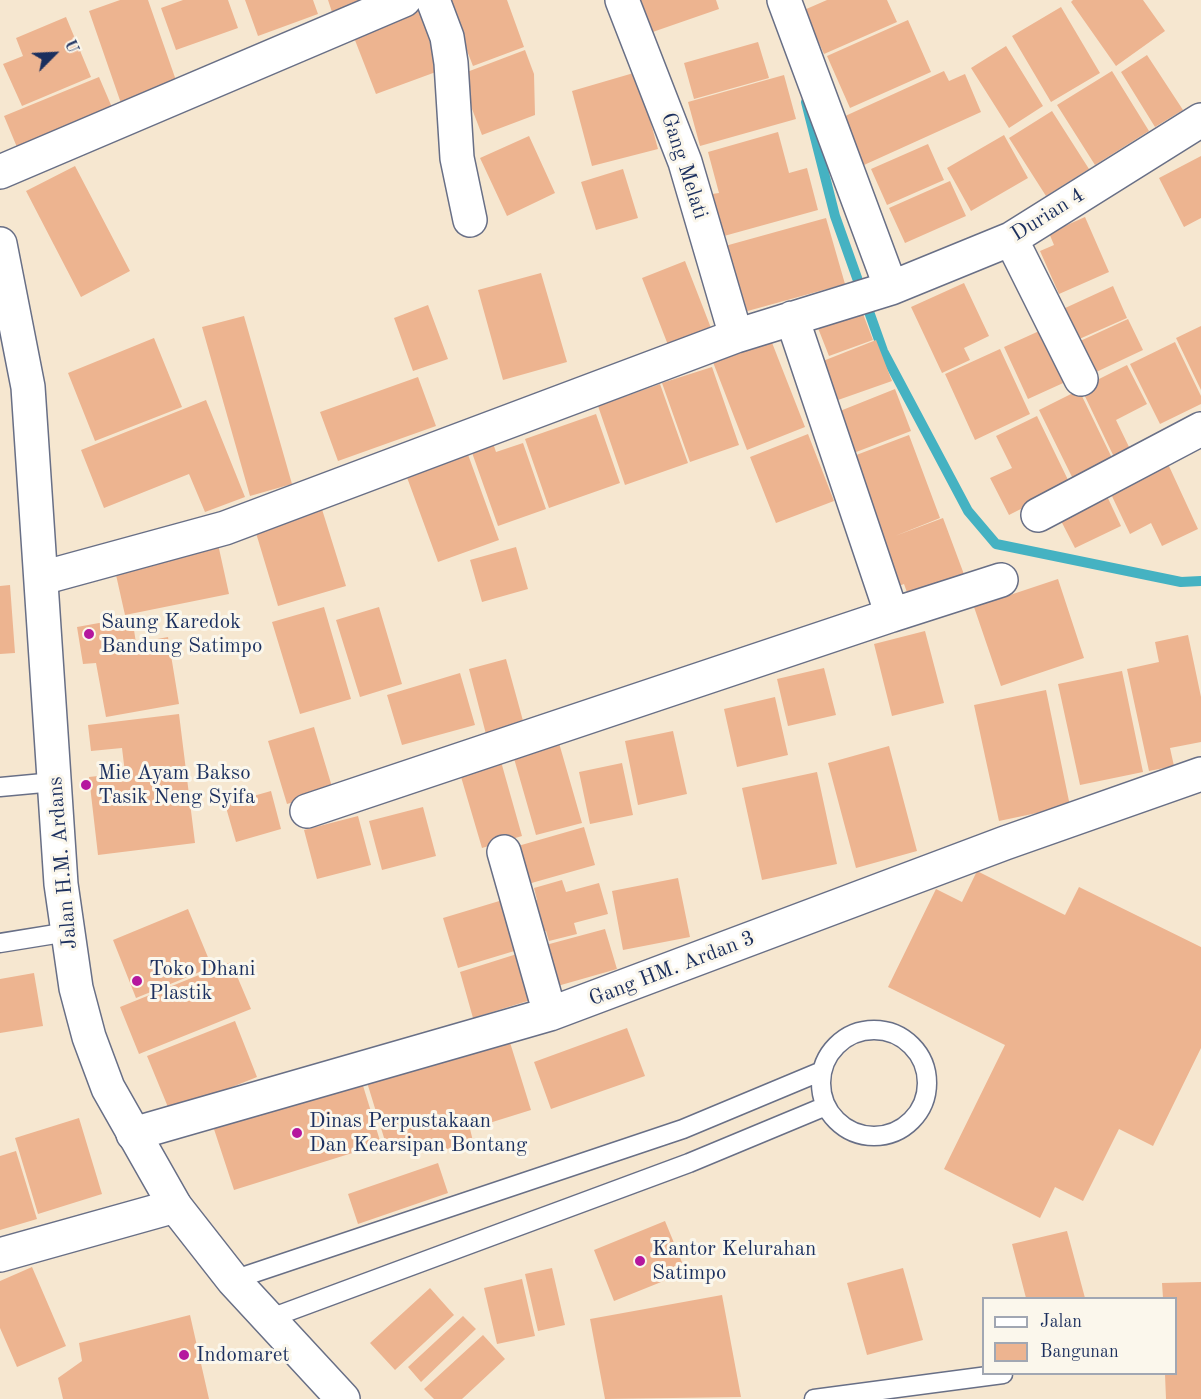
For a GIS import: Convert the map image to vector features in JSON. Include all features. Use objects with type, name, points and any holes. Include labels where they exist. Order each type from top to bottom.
[{"type":"street","points":[[0,172],[404,0]]},
{"type":"street","points":[[433,0],[447,37],[451,63],[457,158],[470,220]]},
{"type":"street","name":"Gang Melati","points":[[622,0],[685,162],[736,336]]},
{"type":"street","points":[[784,0],[888,289]]},
{"type":"street","name":"Durian 4","points":[[42,578],[225,528],[736,336],[888,289],[1011,239],[1201,120]]},
{"type":"street","points":[[1011,239],[1082,379]]},
{"type":"street","name":"Jalan H.M. Ardans","points":[[0,247],[28,387],[61,884],[76,988],[89,1037],[108,1088],[175,1206],[234,1280],[343,1399]]},
{"type":"street","points":[[792,318],[892,615]]},
{"type":"street","points":[[1038,515],[1201,429]]},
{"type":"street","points":[[308,811],[1000,580]]},
{"type":"street","name":"Gang HM. Ardan 3","points":[[133,1134],[550,1014],[1005,843],[1201,774]]},
{"type":"street","points":[[504,852],[550,1014]]},
{"type":"street","points":[[0,1255],[175,1206]]},
{"type":"lane","points":[[0,787],[54,782]]},
{"type":"lane","points":[[0,943],[68,932]]},
{"type":"lane","points":[[874,1030],[891,1033],[907,1042],[919,1055],[926,1071],[927,1089],[922,1105],[906,1125],[883,1136],[866,1136],[850,1130],[836,1120],[826,1106],[821,1089],[822,1071],[829,1054],[841,1041],[856,1033],[874,1030]]},
{"type":"lane","points":[[234,1280],[683,1129],[822,1071]]},
{"type":"lane","points":[[268,1319],[689,1162],[826,1106]]},
{"type":"lane","points":[[814,1399],[996,1375]]},
{"type":"building","points":[[120,0],[148,0],[179,89],[123,109],[89,11]]},
{"type":"building","points":[[183,0],[228,0],[238,28],[176,50],[161,8]]},
{"type":"building","points":[[245,0],[313,0],[318,14],[258,36]]},
{"type":"building","points":[[328,0],[362,0],[332,12]]},
{"type":"building","points":[[447,0],[507,0],[524,47],[473,66]]},
{"type":"building","points":[[631,0],[716,0],[719,9],[644,35]]},
{"type":"building","points":[[827,0],[887,0],[897,22],[824,54],[804,10]]},
{"type":"building","points":[[1073,0],[1143,0],[1165,31],[1116,66],[1071,2]]},
{"type":"building","points":[[420,4],[444,69],[376,94],[351,30]]},
{"type":"building","points":[[1061,7],[1100,73],[1051,102],[1012,36]]},
{"type":"building","points":[[66,17],[91,77],[22,106],[3,64],[23,56],[16,38]]},
{"type":"building","points":[[908,20],[931,72],[850,108],[827,56]]},
{"type":"building","points":[[758,42],[769,78],[694,99],[684,63]]},
{"type":"building","points":[[1006,46],[1043,106],[1009,128],[971,68]]},
{"type":"building","points":[[525,50],[534,74],[535,115],[482,135],[459,75]]},
{"type":"building","points":[[1147,55],[1183,110],[1155,127],[1121,72]]},
{"type":"building","points":[[944,71],[949,81],[965,74],[981,112],[864,165],[843,117]]},
{"type":"building","points":[[1112,71],[1149,131],[1095,165],[1057,105]]},
{"type":"building","points":[[637,72],[658,149],[592,166],[572,91]]},
{"type":"building","points":[[784,75],[796,119],[700,146],[688,102]]},
{"type":"building","points":[[99,77],[114,112],[19,152],[4,116]]},
{"type":"building","points":[[1052,111],[1089,169],[1046,196],[1009,138]]},
{"type":"building","points":[[778,132],[789,173],[807,168],[818,210],[724,236],[712,194],[719,193],[708,152]]},
{"type":"building","points":[[1004,135],[1028,178],[971,211],[947,168]]},
{"type":"building","points":[[529,136],[555,193],[507,216],[480,158]]},
{"type":"building","points":[[928,144],[944,180],[887,205],[871,169]]},
{"type":"building","points":[[1201,156],[1201,218],[1184,227],[1159,178]]},
{"type":"building","points":[[75,166],[130,271],[81,297],[26,191]]},
{"type":"building","points":[[623,169],[638,218],[596,230],[581,182]]},
{"type":"building","points":[[950,181],[966,216],[905,243],[889,208]]},
{"type":"building","points":[[1085,217],[1109,272],[1059,294],[1040,251],[1054,245],[1049,233]]},
{"type":"building","points":[[826,218],[845,284],[744,312],[725,246]]},
{"type":"building","points":[[685,261],[711,328],[668,345],[642,278]]},
{"type":"building","points":[[541,273],[567,362],[503,380],[478,290]]},
{"type":"building","points":[[964,283],[989,336],[964,348],[970,360],[942,373],[911,307]]},
{"type":"building","points":[[1113,286],[1127,318],[1077,340],[1063,309]]},
{"type":"building","points":[[428,305],[448,359],[413,371],[394,318]]},
{"type":"building","points":[[860,306],[873,340],[829,356],[816,323]]},
{"type":"building","points":[[244,316],[292,484],[250,496],[202,327]]},
{"type":"building","points":[[1128,319],[1143,350],[1092,374],[1078,342]]},
{"type":"building","points":[[1201,326],[1201,390],[1176,338]]},
{"type":"building","points":[[1048,327],[1072,379],[1028,399],[1004,347]]},
{"type":"building","points":[[769,335],[805,427],[747,450],[711,357]]},
{"type":"building","points":[[154,338],[182,407],[95,441],[68,373]]},
{"type":"building","points":[[876,340],[892,381],[838,400],[823,361]]},
{"type":"building","points":[[1175,342],[1201,396],[1201,404],[1160,424],[1130,364]]},
{"type":"building","points":[[1000,349],[1030,414],[975,440],[945,374]]},
{"type":"building","points":[[1127,365],[1147,404],[1116,420],[1130,449],[1114,457],[1081,388]]},
{"type":"building","points":[[712,367],[739,445],[690,462],[662,383]]},
{"type":"building","points":[[418,377],[436,426],[338,461],[320,412]]},
{"type":"building","points":[[660,384],[688,463],[625,485],[598,406]]},
{"type":"building","points":[[895,389],[911,431],[851,454],[835,413]]},
{"type":"building","points":[[1079,390],[1113,460],[1073,479],[1039,410]]},
{"type":"building","points":[[206,400],[245,497],[205,512],[189,474],[104,508],[81,450]]},
{"type":"building","points":[[596,414],[620,483],[549,508],[525,439]]},
{"type":"building","points":[[1037,416],[1070,484],[1009,515],[990,478],[1012,468],[996,436]]},
{"type":"building","points":[[808,434],[834,501],[776,523],[750,457]]},
{"type":"building","points":[[909,435],[940,518],[895,536],[943,518],[965,577],[909,598],[904,584],[896,587],[851,457]]},
{"type":"building","points":[[492,440],[496,452],[523,443],[546,509],[498,526],[470,447]]},
{"type":"building","points":[[466,449],[499,540],[438,562],[405,472]]},
{"type":"building","points":[[1168,464],[1198,529],[1162,546],[1151,523],[1130,534],[1110,492]]},
{"type":"building","points":[[1106,494],[1121,526],[1075,548],[1059,517]]},
{"type":"building","points":[[320,503],[346,586],[278,606],[253,523]]},
{"type":"building","points":[[218,544],[229,594],[125,615],[114,566]]},
{"type":"building","points":[[516,547],[528,589],[482,602],[470,560]]},
{"type":"building","points":[[1058,579],[1084,658],[1001,686],[974,607]]},
{"type":"building","points":[[10,585],[15,653],[0,654],[0,586]]},
{"type":"building","points":[[324,607],[351,699],[300,714],[272,622]]},
{"type":"building","points":[[379,607],[402,684],[360,697],[336,620]]},
{"type":"building","points":[[132,617],[136,643],[168,637],[179,704],[106,717],[96,663],[83,664],[77,627]]},
{"type":"building","points":[[925,631],[944,703],[892,716],[874,644]]},
{"type":"building","points":[[1188,635],[1201,697],[1201,742],[1170,748],[1174,766],[1149,771],[1127,669],[1159,662],[1155,642]]},
{"type":"building","points":[[506,659],[525,728],[487,738],[469,669]]},
{"type":"building","points":[[824,668],[836,715],[788,726],[777,679]]},
{"type":"building","points":[[1122,671],[1143,772],[1080,785],[1058,684]]},
{"type":"building","points":[[460,673],[475,725],[402,745],[387,695]]},
{"type":"building","points":[[1046,690],[1070,806],[999,821],[974,705]]},
{"type":"building","points":[[775,697],[788,755],[737,767],[724,709]]},
{"type":"building","points":[[179,714],[195,843],[98,855],[89,777],[125,773],[122,748],[91,751],[88,725]]},
{"type":"building","points":[[314,727],[333,790],[287,804],[268,741]]},
{"type":"building","points":[[673,731],[687,794],[638,805],[625,741]]},
{"type":"building","points":[[559,743],[582,823],[536,835],[513,755]]},
{"type":"building","points":[[889,746],[917,851],[856,868],[828,763]]},
{"type":"building","points":[[500,758],[522,836],[482,848],[459,770]]},
{"type":"building","points":[[622,763],[633,815],[590,824],[579,772]]},
{"type":"building","points":[[817,772],[837,864],[762,880],[742,788]]},
{"type":"building","points":[[271,791],[281,829],[236,842],[225,804]]},
{"type":"building","points":[[423,807],[436,856],[382,870],[369,821]]},
{"type":"building","points":[[358,816],[371,865],[317,879],[304,830]]},
{"type":"building","points":[[584,827],[595,865],[528,884],[518,846]]},
{"type":"building","points":[[977,871],[1065,915],[1079,887],[1201,947],[1201,1048],[1153,1146],[1119,1129],[1083,1201],[1055,1187],[1040,1218],[944,1169],[1005,1045],[888,987],[936,889],[962,902]]},
{"type":"building","points":[[678,878],[690,937],[623,950],[612,891]]},
{"type":"building","points":[[562,880],[566,892],[599,883],[608,914],[574,923],[577,934],[549,941],[546,931],[537,934],[528,903],[537,900],[534,888]]},
{"type":"building","points":[[506,899],[521,949],[458,968],[443,918]]},
{"type":"building","points":[[188,909],[212,967],[136,998],[113,940]]},
{"type":"building","points":[[605,929],[617,969],[554,987],[542,946]]},
{"type":"building","points":[[520,953],[534,999],[473,1018],[460,972]]},
{"type":"building","points":[[231,962],[251,1009],[139,1054],[120,1007]]},
{"type":"building","points":[[34,973],[43,1026],[0,1033],[0,979]]},
{"type":"building","points":[[235,1021],[257,1077],[170,1112],[147,1056]]},
{"type":"building","points":[[627,1028],[645,1076],[551,1109],[534,1062]]},
{"type":"building","points":[[508,1036],[531,1110],[470,1129],[473,1141],[441,1151],[438,1139],[389,1154],[366,1079]]},
{"type":"building","name":"Dinas Perpustakaan Dan Kearsipan Bontang","points":[[360,1076],[381,1144],[234,1190],[212,1123]]},
{"type":"building","points":[[79,1118],[102,1194],[38,1214],[15,1138]]},
{"type":"building","points":[[16,1151],[37,1219],[0,1230],[0,1156]]},
{"type":"building","points":[[438,1163],[448,1193],[358,1224],[348,1194]]},
{"type":"building","name":"Kantor Kelurahan Satimpo","points":[[665,1221],[686,1272],[614,1301],[594,1250]]},
{"type":"building","points":[[1067,1231],[1085,1297],[1026,1297],[1012,1244]]},
{"type":"building","points":[[32,1267],[66,1346],[17,1367],[0,1328],[0,1281]]},
{"type":"building","points":[[552,1268],[565,1325],[538,1331],[525,1274]]},
{"type":"building","points":[[903,1268],[923,1340],[867,1355],[847,1283]]},
{"type":"building","points":[[522,1279],[535,1336],[497,1344],[484,1288]]},
{"type":"building","points":[[1201,1282],[1201,1399],[1166,1399],[1165,1375],[1177,1375],[1177,1297],[1163,1297],[1162,1283]]},
{"type":"building","points":[[430,1288],[454,1315],[395,1370],[370,1343]]},
{"type":"building","points":[[722,1295],[741,1397],[605,1399],[590,1319]]},
{"type":"building","points":[[190,1315],[209,1399],[63,1399],[58,1378],[82,1361],[79,1343]]},
{"type":"building","points":[[463,1316],[476,1329],[421,1382],[408,1367]]},
{"type":"building","points":[[483,1335],[505,1359],[462,1399],[434,1399],[424,1389]]},
{"type":"waterway","points":[[806,102],[835,216],[883,351],[968,511],[996,544],[1181,582],[1201,581]]},
{"type":"place","name":"Saung Karedok Bandung Satimpo","points":[[89,634]]},
{"type":"place","name":"Mie Ayam Bakso Tasik Neng Syifa","points":[[86,785]]},
{"type":"place","name":"Toko Dhani Plastik","points":[[137,981]]},
{"type":"place","name":"Dinas Perpustakaan Dan Kearsipan Bontang","points":[[297,1133]]},
{"type":"place","name":"Kantor Kelurahan Satimpo","points":[[640,1261]]},
{"type":"place","name":"Indomaret","points":[[184,1355]]}]
